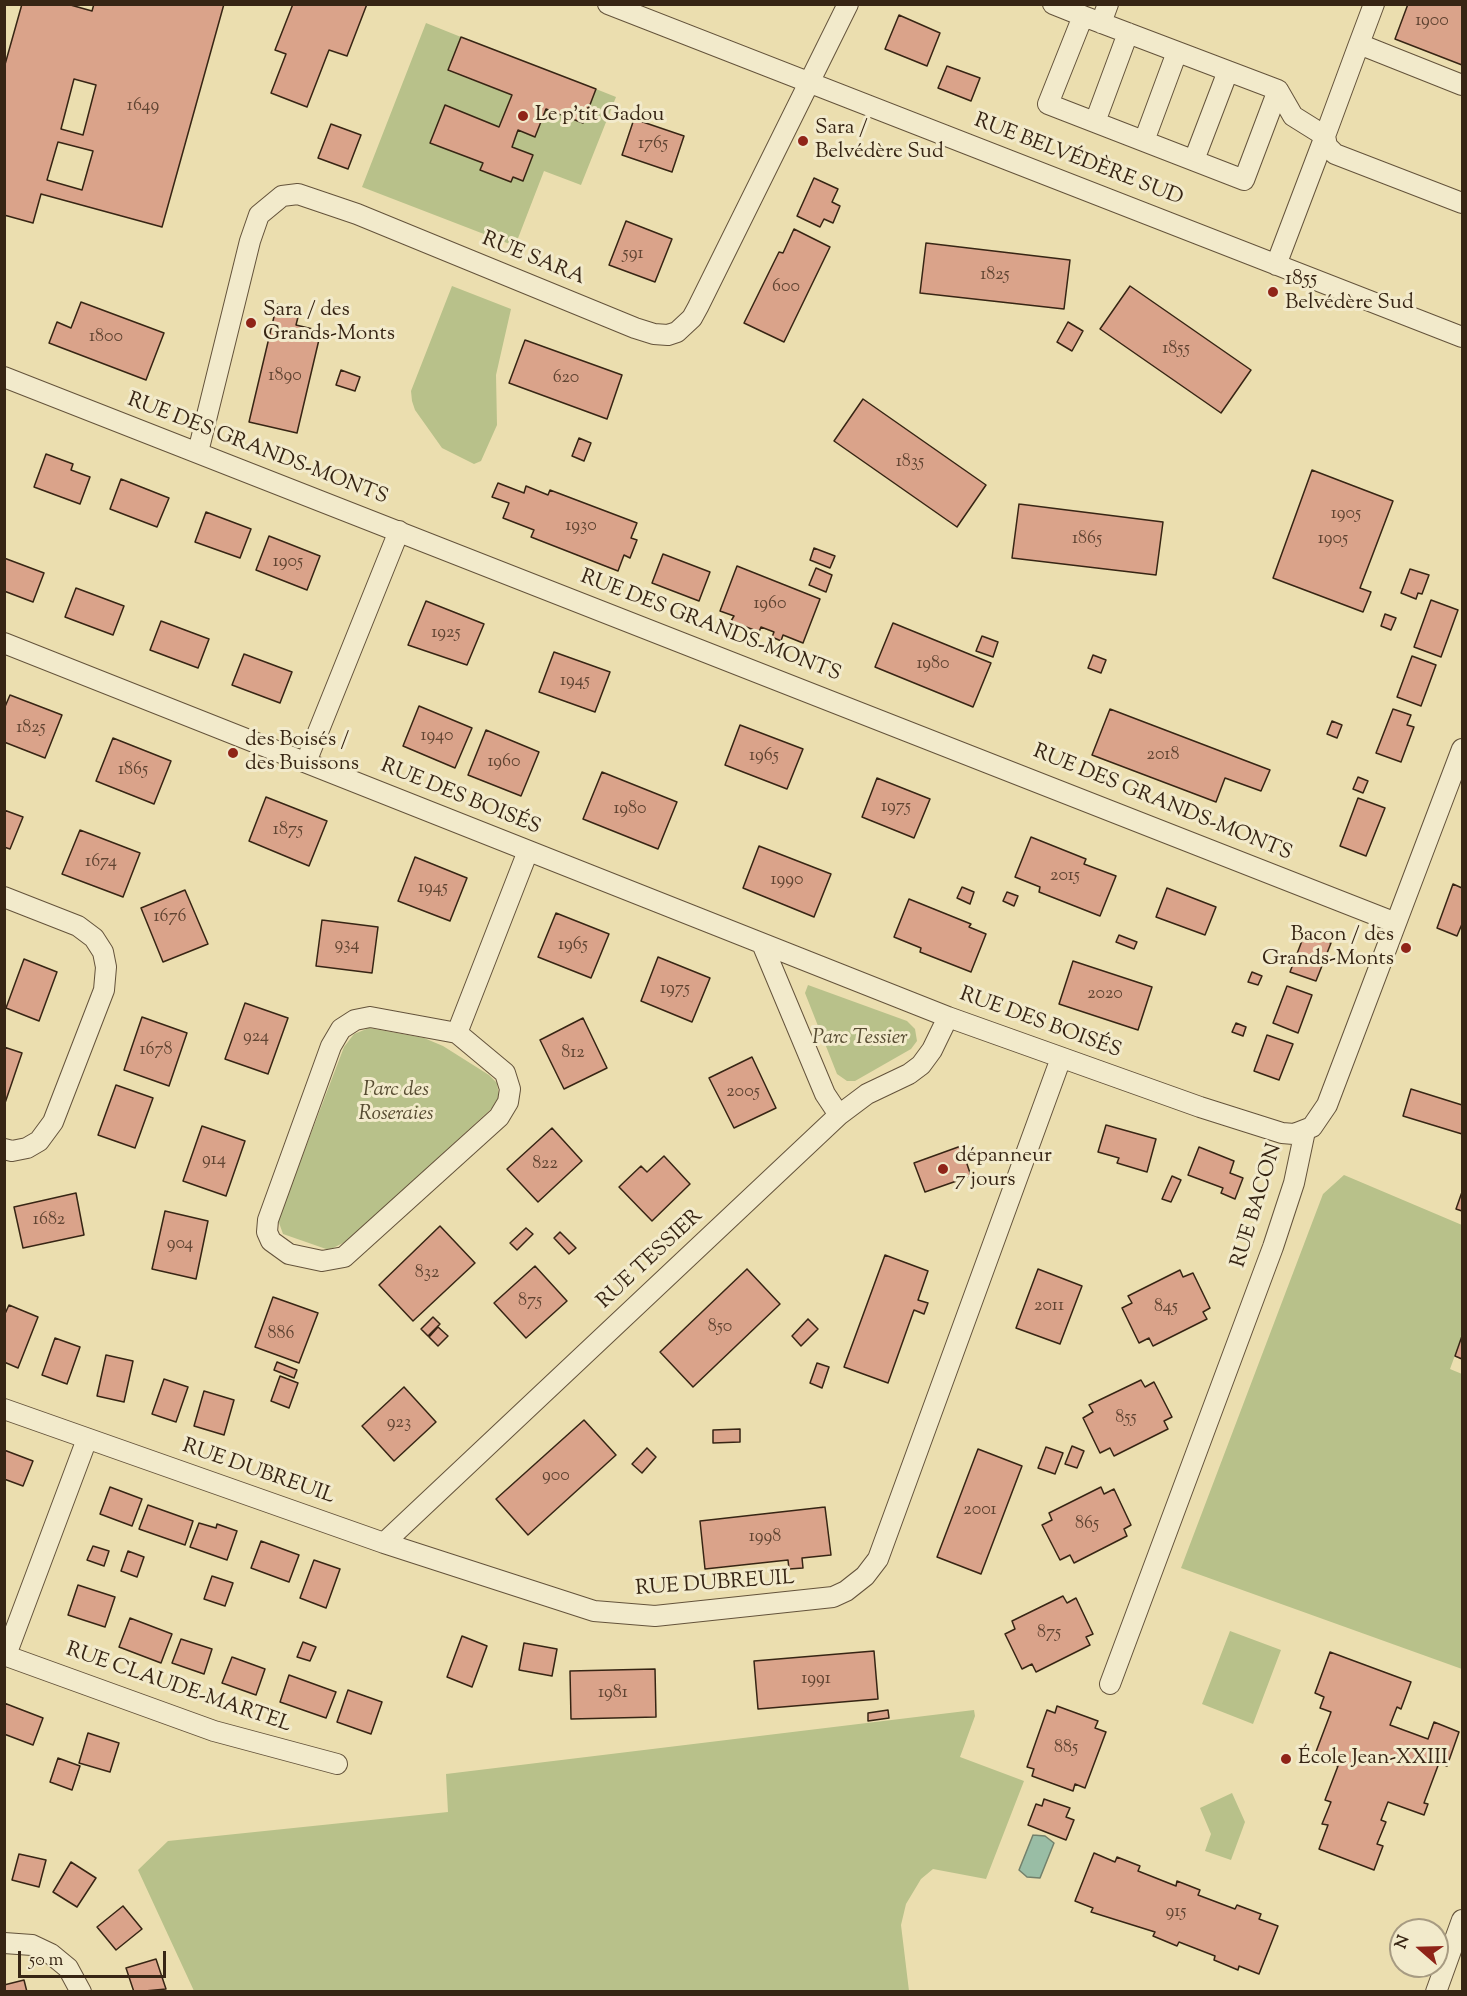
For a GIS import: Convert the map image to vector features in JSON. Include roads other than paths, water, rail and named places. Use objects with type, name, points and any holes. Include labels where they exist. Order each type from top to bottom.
[{"type":"street","name":"RUE BELVÉDÈRE SUD","points":[[608,4],[1462,337]]},
{"type":"street","name":"RUE SARA","points":[[198,452],[250,241],[259,215],[282,196],[298,194],[318,199],[635,327],[668,335],[677,332],[692,318],[848,4]]},
{"type":"street","points":[[1053,4],[1278,90],[1293,116],[1325,136],[1327,146],[1335,154],[1462,203]]},
{"type":"street","points":[[1108,4],[1092,20],[1048,104],[1244,180],[1278,90]]},
{"type":"street","points":[[1276,265],[1374,4]]},
{"type":"street","points":[[1095,122],[1128,33]]},
{"type":"street","points":[[1359,44],[1462,85]]},
{"type":"street","points":[[1144,141],[1177,52]]},
{"type":"street","points":[[1194,160],[1228,71]]},
{"type":"street","name":"RUE DES GRANDS-MONTS","points":[[4,377],[1396,923]]},
{"type":"street","points":[[306,762],[399,531]]},
{"type":"street","name":"RUE DES BOISÉS","points":[[4,643],[763,946],[948,1017],[1282,1133],[1305,1131]]},
{"type":"street","name":"RUE BACON","points":[[1110,1683],[1280,1229],[1294,1183],[1305,1131],[1320,1118],[1327,1105],[1462,749]]},
{"type":"street","points":[[457,1033],[528,852]]},
{"type":"street","points":[[4,897],[78,926],[94,938],[103,952],[106,967],[104,990],[53,1122],[39,1141],[27,1148],[12,1151],[4,1149]]},
{"type":"street","points":[[763,946],[825,1094],[839,1115]]},
{"type":"street","points":[[370,1017],[457,1033],[505,1074],[510,1089],[508,1102],[499,1117],[344,1257],[322,1261],[281,1250],[269,1237],[268,1220],[336,1036],[356,1020],[370,1017]]},
{"type":"street","name":"RUE TESSIER","points":[[384,1543],[839,1115],[867,1094],[909,1074],[921,1065],[932,1050],[948,1017]]},
{"type":"street","name":"RUE DUBREUIL","points":[[4,1409],[384,1543],[555,1601],[594,1611],[626,1616],[655,1616],[812,1601],[846,1591],[865,1576],[878,1559],[1061,1058]]},
{"type":"street","points":[[5,1655],[87,1439]]},
{"type":"street","name":"RUE CLAUDE-MARTEL","points":[[5,1655],[214,1731],[337,1764]]},
{"type":"street","points":[[1436,1992],[1458,1944],[1462,1920]]},
{"type":"street","points":[[4,1943],[32,1945],[51,1954],[68,1968],[81,1992]]},
{"type":"place","name":"Le p'tit Gadou","points":[[523,116]]},
{"type":"place","name":"Sara / Belvédère Sud","points":[[803,141]]},
{"type":"place","name":"1855 Belvédère Sud","points":[[1273,292]]},
{"type":"place","name":"Sara / des Grands-Monts","points":[[251,323]]},
{"type":"place","name":"des Boisés / des Buissons","points":[[233,753]]},
{"type":"place","name":"Bacon / des Grands-Monts","points":[[1406,948]]},
{"type":"place","name":"dépanneur 7 jours","points":[[943,1169]]},
{"type":"place","name":"École Jean-XXIII","points":[[1286,1759]]},
{"type":"park label","name":"Parc Tessier","points":[[860,1039]]},
{"type":"park label","name":"Parc des Roseraies","points":[[396,1103]]}]
